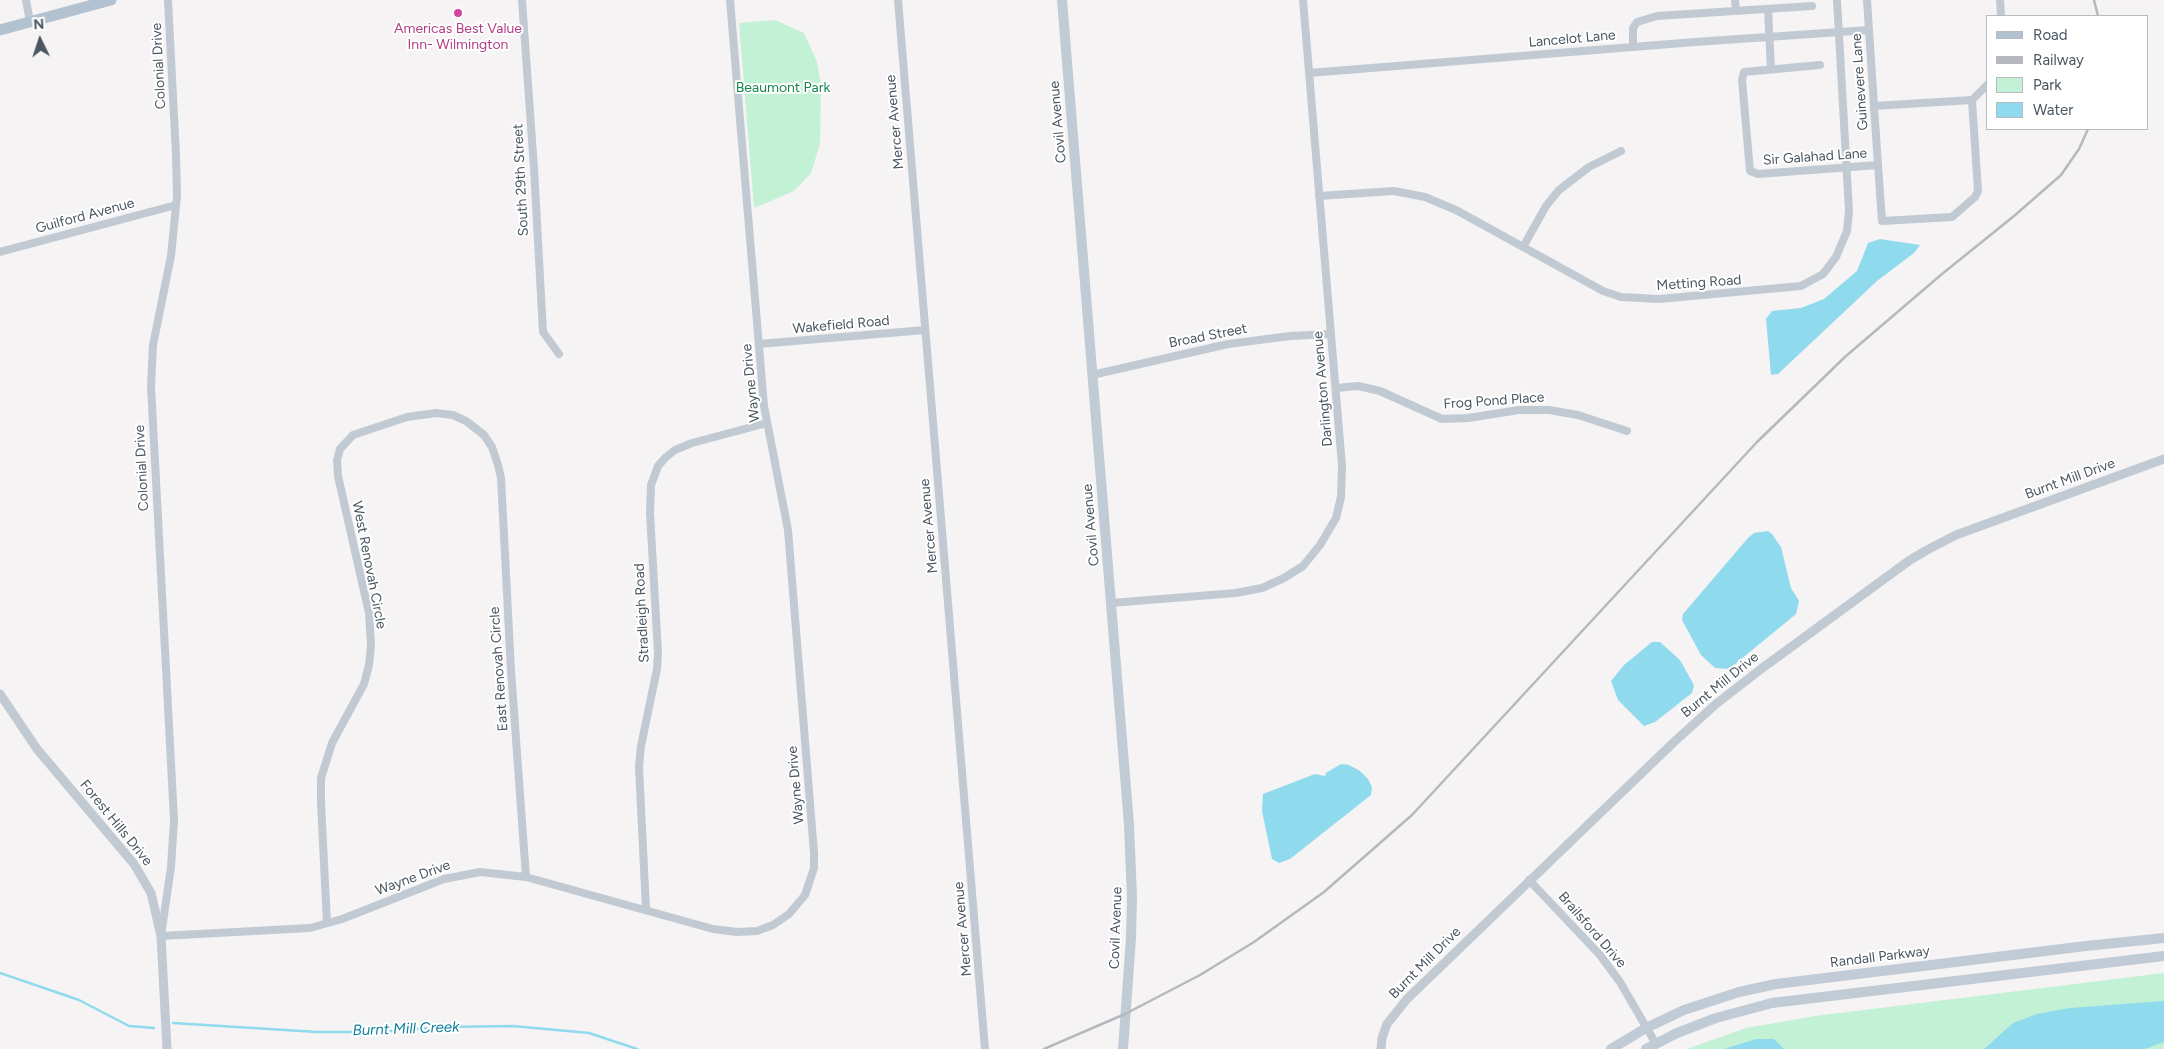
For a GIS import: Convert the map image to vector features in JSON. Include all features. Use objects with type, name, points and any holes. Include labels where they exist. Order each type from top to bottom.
[{"type":"main road","points":[[0,30],[111,0]]},
{"type":"main road","name":"Covil Avenue","points":[[1062,0],[1132,874],[1131,938],[1122,1049]]},
{"type":"main road","name":"Randall Parkway","points":[[1611,1049],[1646,1028],[1702,1003],[1776,984],[2164,938]]},
{"type":"main road","points":[[1646,1049],[1716,1018],[1780,1002],[2164,956]]},
{"type":"street","points":[[26,0],[30,22]]},
{"type":"street","name":"Colonial Drive","points":[[161,936],[171,867],[174,820],[152,415],[152,364],[156,325],[171,256],[176,205],[176,155],[168,0]]},
{"type":"street","name":"South 29th Street","points":[[522,0],[543,332],[558,354]]},
{"type":"street","name":"Wayne Drive","points":[[161,936],[291,930],[327,924],[431,883],[462,874],[489,872],[526,877],[646,908],[723,931],[757,931],[773,925],[789,914],[804,895],[813,873],[814,853],[788,530],[767,423],[758,344],[730,0]]},
{"type":"street","name":"Mercer Avenue","points":[[898,0],[986,1049]]},
{"type":"street","name":"Darlington Avenue","points":[[1110,603],[1236,593],[1262,588],[1284,578],[1303,566],[1320,545],[1336,518],[1341,497],[1342,466],[1303,0]]},
{"type":"street","points":[[1735,0],[1736,10]]},
{"type":"street","name":"Metting Road","points":[[1319,196],[1356,192],[1411,193],[1448,206],[1603,291],[1630,299],[1704,296],[1801,286],[1823,274],[1836,256],[1847,231],[1849,211],[1837,0]]},
{"type":"street","name":"Guinevere Lane","points":[[1867,0],[1882,222],[1952,217],[1975,197],[1978,192],[1972,100]]},
{"type":"street","points":[[2000,0],[2001,15]]},
{"type":"street","points":[[1633,47],[1633,28],[1637,22],[1657,16],[1812,6]]},
{"type":"street","points":[[1768,9],[1771,68]]},
{"type":"street","name":"Lancelot Lane","points":[[1309,73],[1869,30]]},
{"type":"street","name":"Sir Galahad Lane","points":[[1820,66],[1771,68],[1744,72],[1742,80],[1750,171],[1758,174],[1878,165]]},
{"type":"street","points":[[1874,106],[1972,100],[1986,86]]},
{"type":"street","points":[[1523,248],[1546,206],[1558,190],[1589,167],[1621,151]]},
{"type":"street","name":"Guilford Avenue","points":[[0,252],[176,205]]},
{"type":"street","name":"Wakefield Road","points":[[758,344],[925,330]]},
{"type":"street","name":"Broad Street","points":[[1092,375],[1228,344],[1284,337],[1330,334]]},
{"type":"street","name":"Frog Pond Place","points":[[1336,388],[1358,386],[1380,391],[1442,419],[1468,418],[1519,410],[1549,410],[1578,415],[1627,431]]},
{"type":"street","name":"West Renovah Circle","points":[[327,924],[321,778],[332,743],[364,684],[369,665],[371,645],[369,613],[338,476],[337,460],[340,449],[358,431],[407,417],[436,413],[453,415],[478,428],[488,441],[496,460]]},
{"type":"street","name":"Stradleigh Road","points":[[646,908],[639,766],[657,669],[658,654],[650,513],[651,485],[658,466],[675,450],[692,443],[767,423]]},
{"type":"street","name":"Burnt Mill Drive","points":[[1381,1049],[1382,1038],[1388,1024],[1402,1004],[1639,774],[1716,704],[1910,560],[1956,535],[2164,459]]},
{"type":"street","name":"East Renovah Circle","points":[[496,460],[500,478],[511,670],[526,877]]},
{"type":"street","name":"Forest Hills Drive","points":[[0,694],[32,742],[139,870],[151,893],[161,936],[167,1049]]},
{"type":"street","name":"Brailsford Drive","points":[[1529,880],[1600,955],[1620,982],[1656,1044]]},
{"type":"green space","name":"Beaumont Park","points":[[775,20],[804,33],[817,62],[821,85],[820,144],[811,173],[794,191],[754,208],[739,23]]},
{"type":"green space","points":[[2164,973],[2164,1049],[1687,1049],[1746,1028],[1815,1016]]},
{"type":"water","points":[[1880,239],[1920,245],[1914,253],[1877,281],[1778,374],[1771,375],[1766,319],[1772,311],[1801,308],[1824,299],[1857,271],[1868,243]]},
{"type":"water","points":[[1768,531],[1781,547],[1791,588],[1799,601],[1796,614],[1729,669],[1715,668],[1701,655],[1682,620],[1683,614],[1748,538],[1754,533]]},
{"type":"water","points":[[1652,642],[1660,642],[1680,660],[1694,685],[1692,693],[1655,722],[1644,726],[1618,700],[1611,681],[1624,665]]},
{"type":"water","points":[[1341,764],[1349,765],[1360,771],[1368,779],[1372,787],[1371,795],[1290,859],[1279,863],[1272,859],[1262,811],[1263,794],[1315,774],[1325,776],[1326,773]]},
{"type":"water","points":[[2164,1001],[2164,1042],[2145,1049],[1984,1049],[2013,1023],[2037,1014],[2070,1008]]},
{"type":"water","points":[[1756,1039],[1774,1039],[1784,1049],[1724,1049]]},
{"type":"waterway","name":"Burnt Mill Creek","points":[[0,973],[79,1000],[129,1026],[154,1028]]},
{"type":"waterway","name":"Burnt Mill Creek","points":[[173,1023],[317,1032],[379,1032],[444,1027],[513,1026],[589,1033],[637,1049]]},
{"type":"railway","points":[[2094,0],[2098,15]]},
{"type":"railway","points":[[1044,1049],[1125,1014],[1200,975],[1254,942],[1324,892],[1412,815],[1757,442],[1846,356],[2061,175],[2079,149],[2088,130]]},
{"type":"place","name":"Americas Best Value Inn- Wilmington","points":[[458,13]]}]
